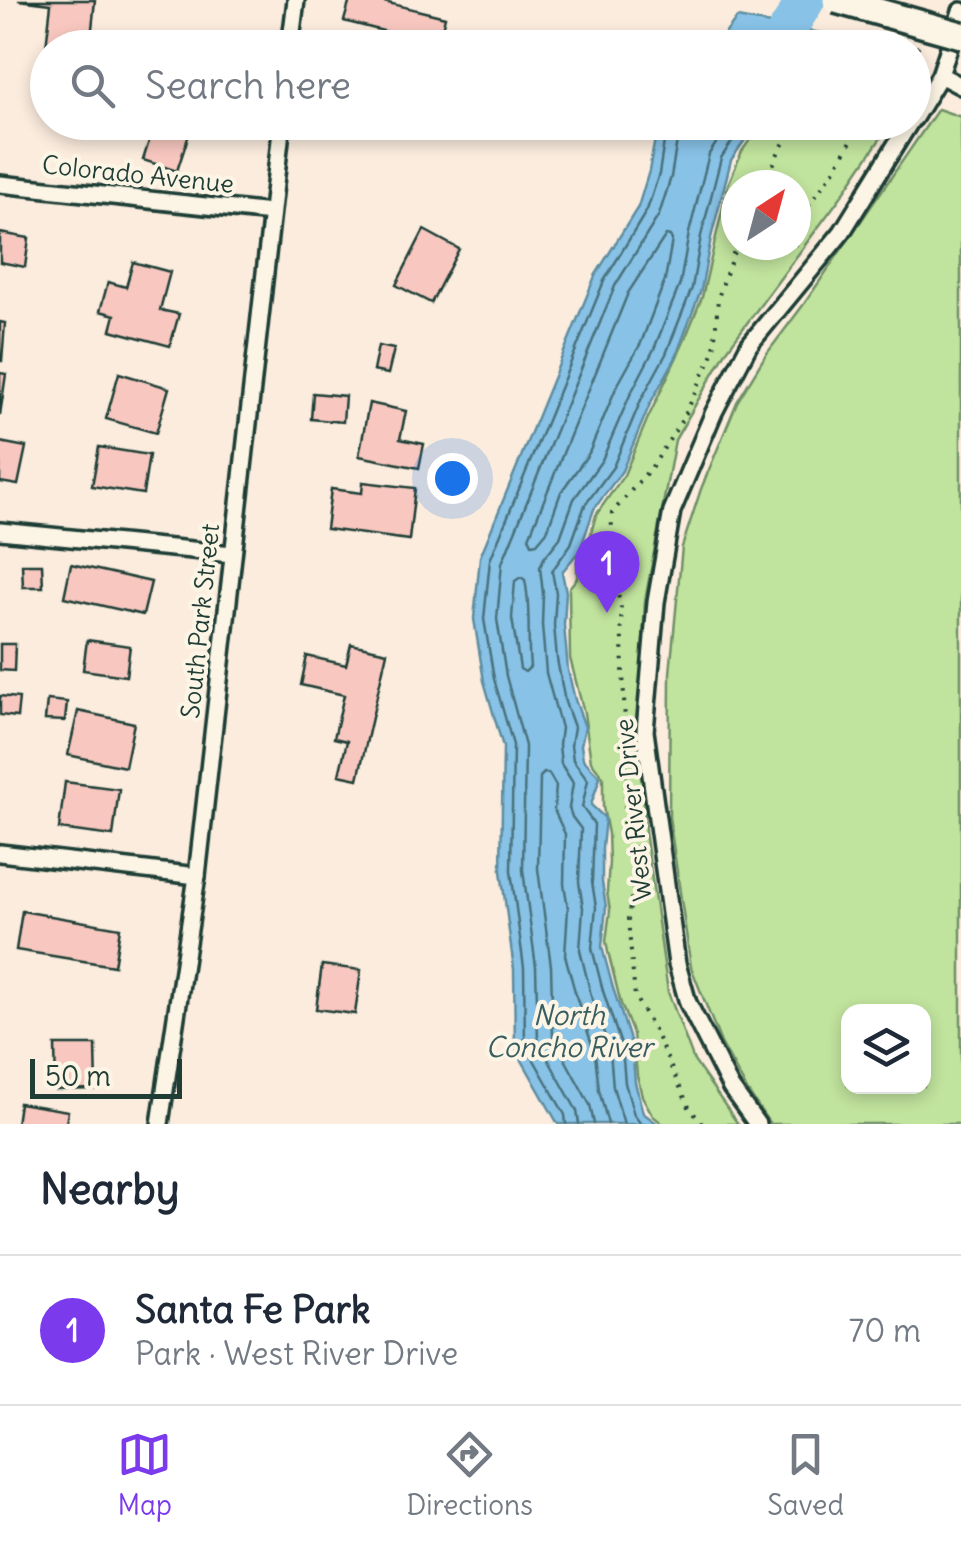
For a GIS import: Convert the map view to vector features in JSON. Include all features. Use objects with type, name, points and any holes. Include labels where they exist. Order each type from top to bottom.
[{"type":"main road","points":[[836,0],[961,35]]},
{"type":"street","points":[[292,30],[296,0]]},
{"type":"street","name":"West River Drive","points":[[931,89],[940,75],[961,10]]},
{"type":"street","points":[[940,75],[961,86]]},
{"type":"street","name":"South Park Street","points":[[160,1124],[197,876],[280,140]]},
{"type":"street","name":"West River Drive","points":[[757,1124],[731,1088],[688,1003],[677,964],[644,732],[656,602],[672,510],[740,362],[842,232],[900,140]]},
{"type":"street","name":"Colorado Avenue","points":[[0,184],[272,213]]},
{"type":"street","points":[[0,531],[232,554]]},
{"type":"street","points":[[0,854],[197,876]]},
{"type":"path","points":[[771,170],[785,140]]},
{"type":"path","points":[[811,202],[852,140]]},
{"type":"green space","points":[[938,109],[961,117],[961,1124],[770,1124],[721,1043],[691,967],[669,817],[670,673],[682,547],[737,402],[917,140],[931,140],[931,119]]},
{"type":"green space","points":[[750,140],[879,140],[811,237],[811,170],[734,170]]},
{"type":"green space","points":[[721,215],[721,260],[794,260],[727,350],[675,440],[645,601],[639,729],[645,831],[668,992],[694,1061],[738,1124],[663,1124],[653,1116],[642,1096],[633,1034],[621,1004],[606,941],[610,911],[603,777],[591,761],[570,658],[569,588],[577,578],[577,561],[585,555],[596,515],[624,475],[702,297]]},
{"type":"water","points":[[737,18],[804,30],[728,30]]},
{"type":"water","name":"North Concho River","points":[[655,140],[745,140],[728,170],[721,170],[721,199],[701,290],[675,359],[650,404],[622,471],[594,509],[580,550],[562,572],[568,670],[585,727],[583,759],[600,777],[591,805],[605,818],[602,882],[606,907],[602,947],[632,1046],[643,1113],[658,1124],[558,1124],[515,1048],[514,969],[501,871],[503,747],[484,681],[474,619],[480,557],[595,276],[638,207]]},
{"type":"building","points":[[18,0],[95,0],[92,30],[48,30],[51,4]]},
{"type":"building","points":[[350,0],[376,0],[445,17],[442,30],[379,30],[344,21]]},
{"type":"building","points":[[149,140],[187,140],[177,171],[143,160]]},
{"type":"building","points":[[424,230],[459,249],[431,303],[396,285]]},
{"type":"building","points":[[0,233],[29,238],[25,267],[0,262]]},
{"type":"building","points":[[133,262],[170,272],[160,310],[179,314],[170,346],[111,330],[115,315],[100,311],[108,282],[126,287]]},
{"type":"building","points":[[0,322],[5,323],[2,361],[0,361]]},
{"type":"building","points":[[378,346],[394,349],[388,374],[373,371]]},
{"type":"building","points":[[0,373],[6,374],[0,415]]},
{"type":"building","points":[[119,373],[169,388],[156,433],[106,419]]},
{"type":"building","points":[[313,393],[345,396],[343,422],[311,419]]},
{"type":"building","points":[[369,403],[406,411],[400,439],[424,444],[419,468],[359,456]]},
{"type":"building","points":[[0,442],[26,447],[18,485],[0,482]]},
{"type":"building","points":[[99,447],[149,455],[143,494],[92,486]]},
{"type":"building","points":[[363,482],[415,488],[409,540],[326,529],[331,489],[362,493]]},
{"type":"building","points":[[22,564],[42,564],[43,587],[23,587]]},
{"type":"building","points":[[71,564],[151,582],[143,615],[64,597]]},
{"type":"building","points":[[87,640],[130,646],[126,676],[83,670]]},
{"type":"building","points":[[0,644],[15,644],[14,671],[0,670]]},
{"type":"building","points":[[351,644],[387,652],[358,779],[339,775],[347,741],[334,738],[344,695],[301,685],[307,656],[346,665]]},
{"type":"building","points":[[0,696],[19,698],[17,717],[0,715]]},
{"type":"building","points":[[47,700],[67,702],[65,721],[45,720]]},
{"type":"building","points":[[78,711],[134,723],[125,767],[68,755]]},
{"type":"building","points":[[65,782],[119,789],[113,836],[59,829]]},
{"type":"building","points":[[22,911],[120,928],[114,966],[16,950]]},
{"type":"building","points":[[322,965],[361,970],[355,1014],[316,1009]]},
{"type":"building","points":[[55,1045],[96,1045],[97,1089],[56,1090]]},
{"type":"building","points":[[19,1103],[68,1111],[66,1124],[16,1124]]},
{"type":"waterway","name":"North Concho River","points":[[787,30],[806,0]]},
{"type":"place","name":"Santa Fe Park","points":[[607,613]]}]
